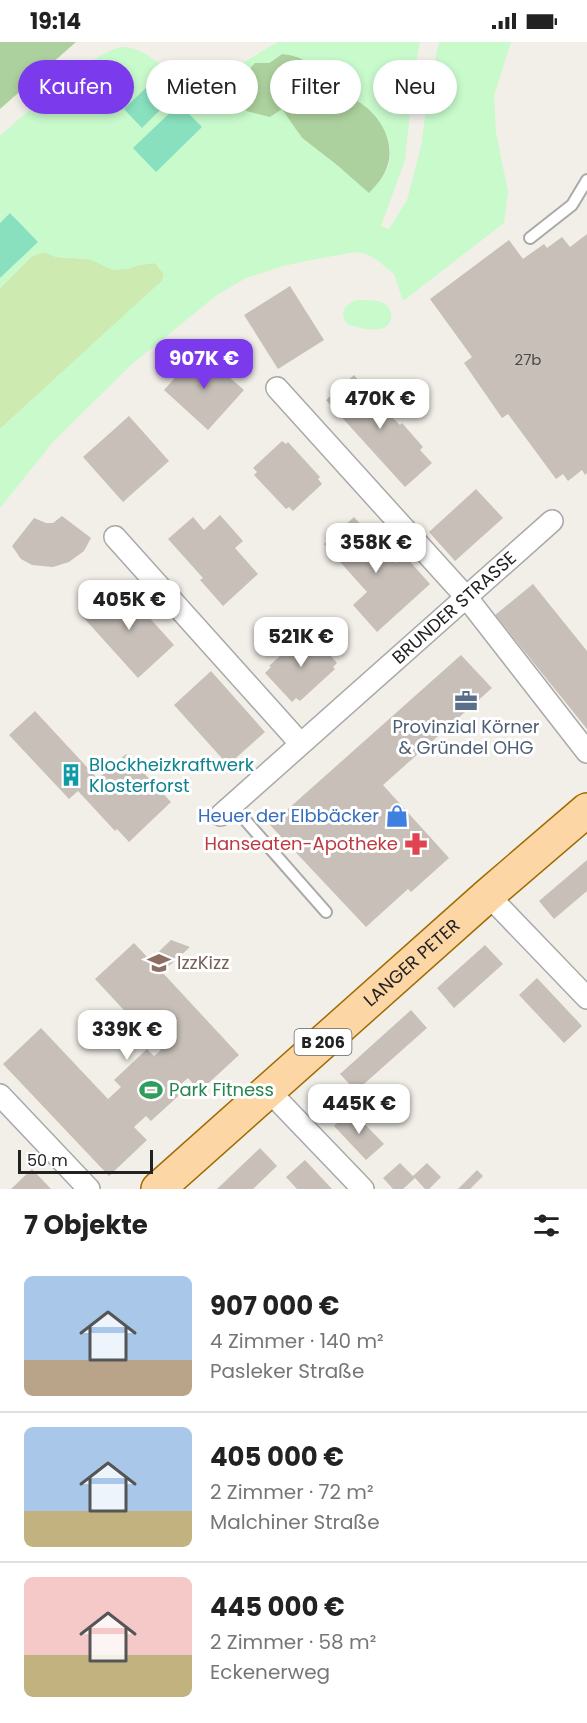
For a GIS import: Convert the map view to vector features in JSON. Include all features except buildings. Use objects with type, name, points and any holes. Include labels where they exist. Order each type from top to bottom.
[{"type":"main road","name":"LANGER PETER","points":[[158,1189],[488,895],[587,810]]},
{"type":"street","points":[[277,388],[467,598],[587,752]]},
{"type":"street","name":"BRUNDER STRASSE","points":[[226,810],[552,521]]},
{"type":"street","points":[[115,537],[300,743]]},
{"type":"street","points":[[488,895],[587,998]]},
{"type":"street","points":[[268,1090],[363,1189]]},
{"type":"street","points":[[0,1095],[89,1189]]},
{"type":"lane","points":[[530,238],[572,205],[587,180]]},
{"type":"lane","points":[[226,810],[326,912]]},
{"type":"green space","points":[[0,42],[76,42],[56,60],[18,60],[18,93],[0,109]]},
{"type":"green space","points":[[278,42],[420,42],[417,60],[373,60],[373,114],[361,103],[361,60],[304,60],[282,54],[270,60],[269,63],[247,60]]},
{"type":"green space","points":[[439,42],[511,42],[494,96],[496,132],[508,192],[504,223],[403,301],[394,274],[377,260],[356,252],[283,266],[246,278],[217,295],[132,364],[53,442],[0,508],[0,429],[162,281],[164,274],[155,263],[113,270],[89,259],[56,257],[44,252],[32,256],[0,288],[0,278],[38,242],[10,213],[0,223],[0,136],[25,114],[134,114],[134,60],[93,60],[122,47],[132,48],[155,60],[146,60],[146,114],[258,114],[270,117],[274,114],[285,114],[302,138],[369,193],[385,174],[390,157],[384,130],[373,114],[410,114],[405,160],[381,226],[389,229],[407,200],[421,147],[425,114],[457,114],[457,60],[435,60]]},
{"type":"green space","points":[[282,54],[304,60],[273,60]]},
{"type":"green space","points":[[258,62],[269,63],[270,114],[361,114],[361,102],[381,123],[388,140],[389,158],[384,174],[369,194],[293,128],[255,114],[258,114]]},
{"type":"green space","points":[[146,88],[146,114],[156,114],[142,128],[129,114],[134,114],[134,99]]},
{"type":"green space","points":[[169,114],[189,114],[202,127],[156,172],[133,148]]},
{"type":"green space","points":[[10,213],[38,242],[0,278],[0,223]]},
{"type":"green space","points":[[44,252],[56,257],[89,259],[127,269],[155,263],[164,274],[162,281],[0,429],[0,288],[32,256]]},
{"type":"green space","points":[[357,300],[386,304],[391,312],[391,320],[380,329],[347,324],[343,316],[344,309]]},
{"type":"place","name":"Provinzial Körner & Gründel OHG","points":[[466,701]]},
{"type":"place","name":"Blockheizkraftwerk Klosterforst","points":[[71,775]]},
{"type":"place","name":"Heuer der Elbbäcker","points":[[397,816]]},
{"type":"place","name":"Hanseaten-Apotheke","points":[[416,844]]},
{"type":"place","name":"IzzKizz","points":[[159,963]]},
{"type":"place","name":"Park Fitness","points":[[151,1090]]}]
